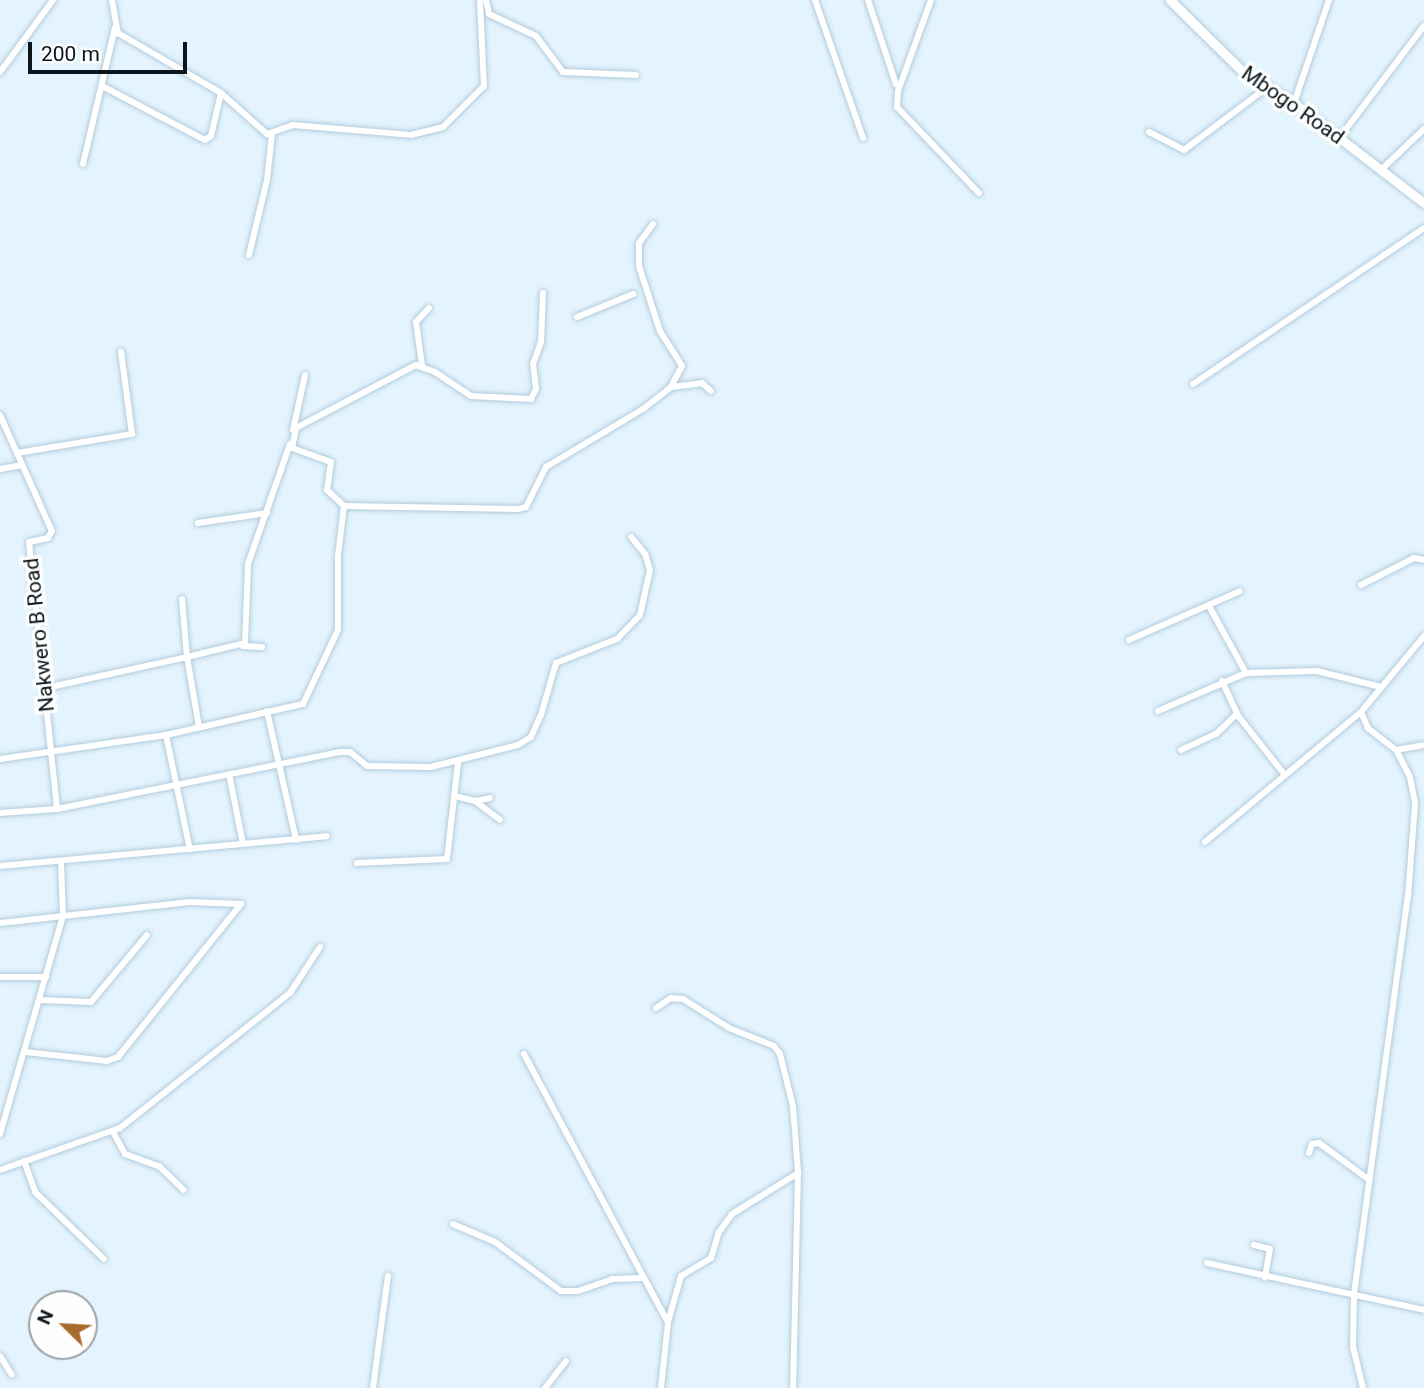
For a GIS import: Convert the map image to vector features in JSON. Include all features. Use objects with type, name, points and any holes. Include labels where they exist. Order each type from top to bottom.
[{"type":"main road","name":"Mbogo Road","points":[[1170,0],[1241,70],[1294,103],[1424,203]]},
{"type":"street","points":[[0,72],[54,0]]},
{"type":"street","points":[[83,164],[115,28],[112,0]]},
{"type":"street","points":[[272,134],[293,125],[411,135],[443,128],[484,86],[480,0]]},
{"type":"street","points":[[486,0],[489,14],[536,36],[563,72],[636,75]]},
{"type":"street","points":[[815,0],[863,138]]},
{"type":"street","points":[[868,0],[896,84]]},
{"type":"street","points":[[931,0],[898,91],[897,107],[979,193]]},
{"type":"street","points":[[1294,103],[1329,0]]},
{"type":"street","points":[[1340,137],[1424,26]]},
{"type":"street","points":[[115,28],[146,52],[221,93],[272,134]]},
{"type":"street","points":[[102,86],[205,139],[211,136],[221,93]]},
{"type":"street","points":[[1149,132],[1184,150],[1269,86]]},
{"type":"street","points":[[1382,169],[1424,129]]},
{"type":"street","points":[[249,255],[267,180],[272,134]]},
{"type":"street","points":[[422,365],[296,428],[292,448],[331,462],[327,490],[344,506],[456,512],[526,507],[546,467],[643,409],[671,387],[682,366],[660,331],[639,266],[639,243],[653,224]]},
{"type":"street","points":[[1193,384],[1424,228]]},
{"type":"street","points":[[429,308],[416,322],[422,365],[471,397],[531,399],[536,389],[533,364],[541,342],[543,293]]},
{"type":"street","points":[[576,317],[633,295]]},
{"type":"street","points":[[17,453],[132,434],[121,352]]},
{"type":"street","points":[[243,646],[248,564],[288,453],[305,375]]},
{"type":"street","points":[[671,387],[702,383],[710,391]]},
{"type":"street","points":[[0,415],[22,465],[0,469]]},
{"type":"street","name":"Nakwero B Road","points":[[22,465],[52,531],[48,538],[29,542],[57,809]]},
{"type":"street","points":[[0,759],[52,754],[166,735],[303,704],[335,641],[341,604],[338,556],[344,506]]},
{"type":"street","points":[[198,523],[267,513]]},
{"type":"street","points":[[0,813],[57,809],[350,752],[362,764],[373,766],[458,762],[527,740],[541,715],[556,663],[617,639],[640,615],[650,570],[645,554],[631,537]]},
{"type":"street","points":[[1361,585],[1414,558],[1424,560]]},
{"type":"street","points":[[1129,640],[1240,591]]},
{"type":"street","points":[[182,599],[187,657],[199,727]]},
{"type":"street","points":[[1209,606],[1246,673]]},
{"type":"street","points":[[1205,842],[1362,712],[1424,636]]},
{"type":"street","points":[[46,688],[243,646],[262,647]]},
{"type":"street","points":[[1158,711],[1222,681],[1246,673],[1317,671],[1381,687]]},
{"type":"street","points":[[1222,681],[1237,714],[1285,775]]},
{"type":"street","points":[[267,711],[296,840]]},
{"type":"street","points":[[1362,712],[1368,728],[1396,750],[1414,789],[1413,845],[1353,1294],[1353,1347],[1363,1388]]},
{"type":"street","points":[[1181,750],[1216,734],[1237,714]]},
{"type":"street","points":[[166,735],[190,850]]},
{"type":"street","points":[[1396,750],[1424,745]]},
{"type":"street","points":[[357,863],[447,859],[458,762]]},
{"type":"street","points":[[229,774],[243,844]]},
{"type":"street","points":[[455,796],[475,801],[500,820]]},
{"type":"street","points":[[475,801],[490,798]]},
{"type":"street","points":[[0,866],[327,836]]},
{"type":"street","points":[[0,1134],[63,916],[61,861]]},
{"type":"street","points":[[0,923],[190,902],[241,904],[118,1057],[107,1061],[25,1052]]},
{"type":"street","points":[[40,1000],[91,1002],[147,935]]},
{"type":"street","points":[[0,1170],[113,1132],[290,993],[320,947]]},
{"type":"street","points":[[0,977],[46,976]]},
{"type":"street","points":[[656,1008],[671,998],[683,999],[729,1028],[778,1049],[793,1106],[798,1173],[793,1388]]},
{"type":"street","points":[[524,1054],[668,1322]]},
{"type":"street","points":[[113,1132],[125,1154],[160,1167],[184,1190]]},
{"type":"street","points":[[1310,1153],[1312,1144],[1319,1143],[1368,1179]]},
{"type":"street","points":[[24,1161],[35,1192],[104,1259]]},
{"type":"street","points":[[661,1388],[668,1322],[681,1276],[711,1258],[719,1232],[732,1214],[798,1173]]},
{"type":"street","points":[[453,1224],[495,1242],[561,1291],[578,1291],[599,1281],[644,1278]]},
{"type":"street","points":[[1254,1245],[1270,1249],[1265,1278]]},
{"type":"street","points":[[1207,1263],[1265,1278],[1424,1310]]},
{"type":"street","points":[[373,1388],[388,1276]]},
{"type":"street","points":[[0,1356],[12,1376]]},
{"type":"street","points":[[545,1388],[566,1361]]}]
